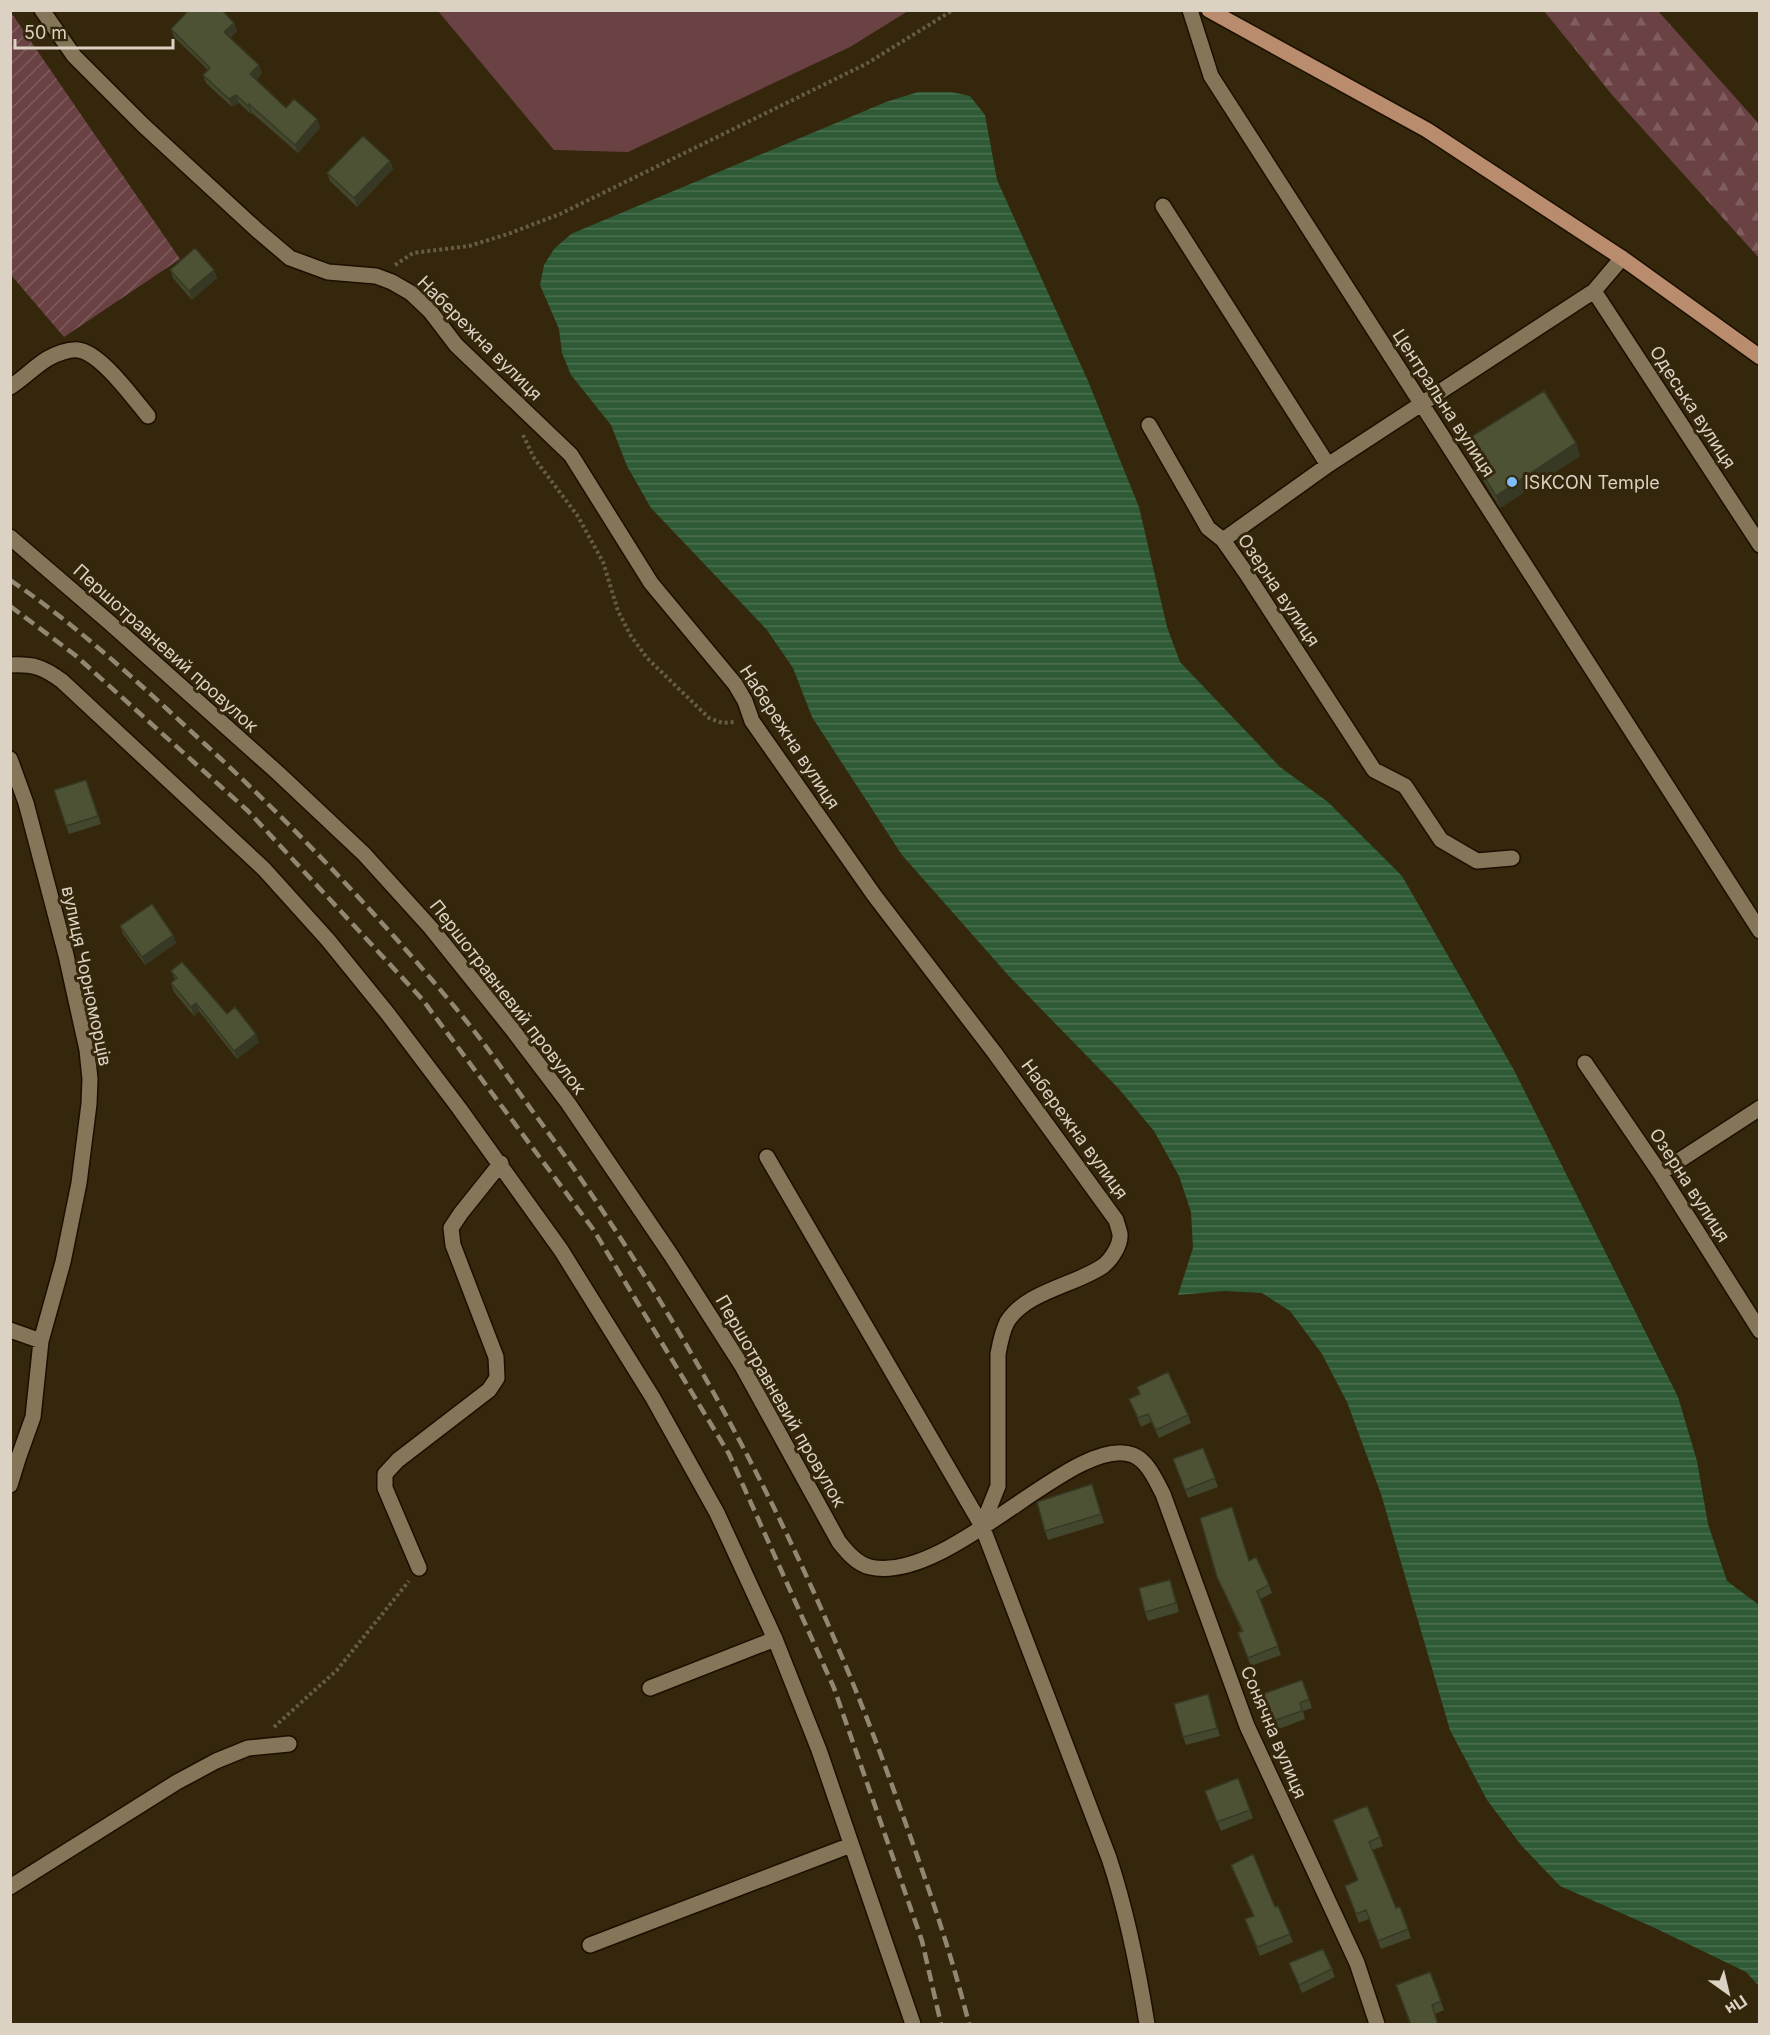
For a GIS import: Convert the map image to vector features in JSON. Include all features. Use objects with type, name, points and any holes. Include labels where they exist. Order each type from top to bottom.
[{"type":"main road","points":[[1209,10],[1426,130],[1622,258],[1760,357]]},
{"type":"street","name":"Набережна вулиця","points":[[42,10],[74,56],[143,125],[257,231],[290,258],[328,272],[376,276],[411,293],[430,311],[456,345],[571,455],[651,583],[735,684],[745,701],[752,721],[874,896],[994,1053],[1116,1220],[1120,1235],[1116,1250],[1104,1265],[1037,1297],[1008,1321],[998,1354],[998,1486],[982,1527]]},
{"type":"street","name":"Центральна вулиця","points":[[1190,10],[1211,76],[1760,931]]},
{"type":"street","points":[[1163,206],[1328,465]]},
{"type":"street","points":[[1223,540],[1328,465],[1594,291],[1622,258]]},
{"type":"street","name":"Одеська вулиця","points":[[1594,291],[1760,545]]},
{"type":"street","points":[[10,387],[48,358],[66,351],[79,350],[93,357],[106,368],[148,416]]},
{"type":"street","name":"Озерна вулиця","points":[[1149,425],[1208,528],[1223,540],[1246,573],[1374,770],[1405,786],[1441,840],[1478,861],[1512,858]]},
{"type":"street","name":"Першотравневий провулок","points":[[10,537],[278,773],[364,854],[431,928],[568,1102],[672,1255],[742,1366],[838,1542],[851,1557],[868,1567],[888,1569],[908,1566],[955,1545],[982,1527]]},
{"type":"street","points":[[10,665],[28,664],[46,669],[62,681],[264,869],[328,940],[388,1014],[501,1163],[561,1250],[653,1398],[717,1513],[774,1639],[819,1750],[913,2025]]},
{"type":"street","name":"вулиця Чорноморців","points":[[10,759],[26,803],[66,955],[87,1050],[90,1079],[80,1184],[63,1262],[41,1341],[33,1417],[10,1485]]},
{"type":"street","name":"Озерна вулиця","points":[[1585,1063],[1660,1173],[1760,1331]]},
{"type":"street","points":[[1660,1173],[1760,1108]]},
{"type":"street","points":[[767,1156],[982,1527],[1112,1868],[1128,1922],[1147,2025]]},
{"type":"street","points":[[419,1568],[385,1488],[385,1474],[398,1460],[489,1390],[497,1377],[496,1358],[453,1245],[451,1228],[501,1163]]},
{"type":"street","points":[[10,1330],[41,1341]]},
{"type":"street","name":"Сонячна вулиця","points":[[982,1527],[1070,1471],[1098,1457],[1112,1453],[1124,1453],[1136,1456],[1145,1464],[1163,1494],[1247,1726],[1357,1963],[1377,2025]]},
{"type":"street","points":[[650,1688],[774,1639]]},
{"type":"street","points":[[11,1886],[177,1782],[216,1761],[248,1748],[289,1744]]},
{"type":"street","points":[[590,1946],[851,1845]]},
{"type":"path","points":[[376,276],[413,253],[469,246],[560,214],[866,64],[952,10]]},
{"type":"path","points":[[522,434],[534,458],[577,515],[603,562],[618,611],[631,636],[647,657],[710,718],[723,723],[752,721]]},
{"type":"path","points":[[248,1748],[276,1726],[337,1670],[419,1568]]},
{"type":"green space","points":[[10,11],[180,259],[64,337],[11,275]]},
{"type":"green space","points":[[438,11],[908,11],[850,47],[628,152],[554,150]]},
{"type":"green space","points":[[1544,11],[1658,11],[1759,124],[1759,258],[1613,96]]},
{"type":"shaded area","points":[[918,92],[951,92],[970,96],[985,115],[997,180],[1088,381],[1139,507],[1167,627],[1180,662],[1280,767],[1328,802],[1402,876],[1514,1070],[1678,1397],[1697,1461],[1708,1524],[1727,1581],[1759,1605],[1759,1986],[1746,1972],[1560,1886],[1521,1845],[1487,1800],[1450,1730],[1381,1494],[1347,1402],[1322,1354],[1290,1311],[1262,1293],[1224,1291],[1178,1295],[1193,1248],[1191,1212],[1179,1176],[1154,1131],[1119,1089],[1008,975],[902,855],[812,717],[793,668],[767,630],[651,508],[627,466],[611,425],[571,375],[562,353],[559,329],[540,285],[544,265],[554,249],[571,234],[886,102]]},
{"type":"building","points":[[189,10],[222,10],[234,23],[224,32],[259,65],[250,74],[286,108],[294,99],[317,119],[295,145],[249,104],[248,106],[236,95],[229,99],[203,75],[210,68],[171,29]]},
{"type":"building","points":[[363,136],[390,161],[354,198],[327,173]]},
{"type":"building","points":[[195,248],[214,270],[189,291],[170,270]]},
{"type":"building","name":"ISKCON Temple","points":[[1544,391],[1576,443],[1496,496],[1463,442]]},
{"type":"building","points":[[86,780],[98,816],[66,826],[54,790]]},
{"type":"building","points":[[152,904],[173,935],[142,957],[120,926]]},
{"type":"building","points":[[182,962],[227,1014],[235,1007],[256,1034],[234,1051],[196,1003],[191,1007],[171,983],[177,978],[171,971]]},
{"type":"building","points":[[1168,1372],[1188,1415],[1156,1430],[1148,1414],[1138,1418],[1129,1399],[1140,1394],[1137,1387]]},
{"type":"building","points":[[1203,1448],[1215,1478],[1185,1490],[1173,1459]]},
{"type":"building","points":[[1092,1484],[1101,1514],[1045,1531],[1037,1502]]},
{"type":"building","points":[[1232,1507],[1249,1561],[1256,1557],[1269,1585],[1257,1591],[1278,1646],[1248,1658],[1238,1633],[1243,1631],[1217,1577],[1200,1518]]},
{"type":"building","points":[[1170,1580],[1176,1603],[1145,1612],[1139,1588]]},
{"type":"building","points":[[1302,1680],[1309,1699],[1300,1703],[1302,1711],[1273,1721],[1263,1694]]},
{"type":"building","points":[[1208,1694],[1217,1728],[1183,1737],[1174,1704]]},
{"type":"building","points":[[1238,1778],[1250,1810],[1217,1822],[1205,1791]]},
{"type":"building","points":[[1367,1806],[1380,1837],[1369,1842],[1396,1908],[1400,1907],[1408,1929],[1378,1941],[1366,1910],[1356,1914],[1345,1886],[1358,1880],[1333,1820]]},
{"type":"building","points":[[1253,1854],[1275,1907],[1278,1906],[1290,1934],[1257,1947],[1245,1919],[1254,1916],[1231,1865]]},
{"type":"building","points":[[1323,1949],[1332,1969],[1299,1985],[1289,1963]]},
{"type":"building","points":[[1430,1972],[1441,2001],[1432,2005],[1438,2025],[1411,2025],[1396,1985]]},
{"type":"railway","points":[[10,580],[87,638],[136,681],[241,778],[340,877],[472,1028],[587,1188],[640,1268],[690,1351],[781,1521],[859,1698],[944,1935],[969,2024]]},
{"type":"railway","points":[[10,606],[75,655],[248,811],[422,999],[593,1229],[729,1454],[834,1688],[922,1941],[941,2024]]},
{"type":"place","name":"ISKCON Temple","points":[[1512,482]]}]
